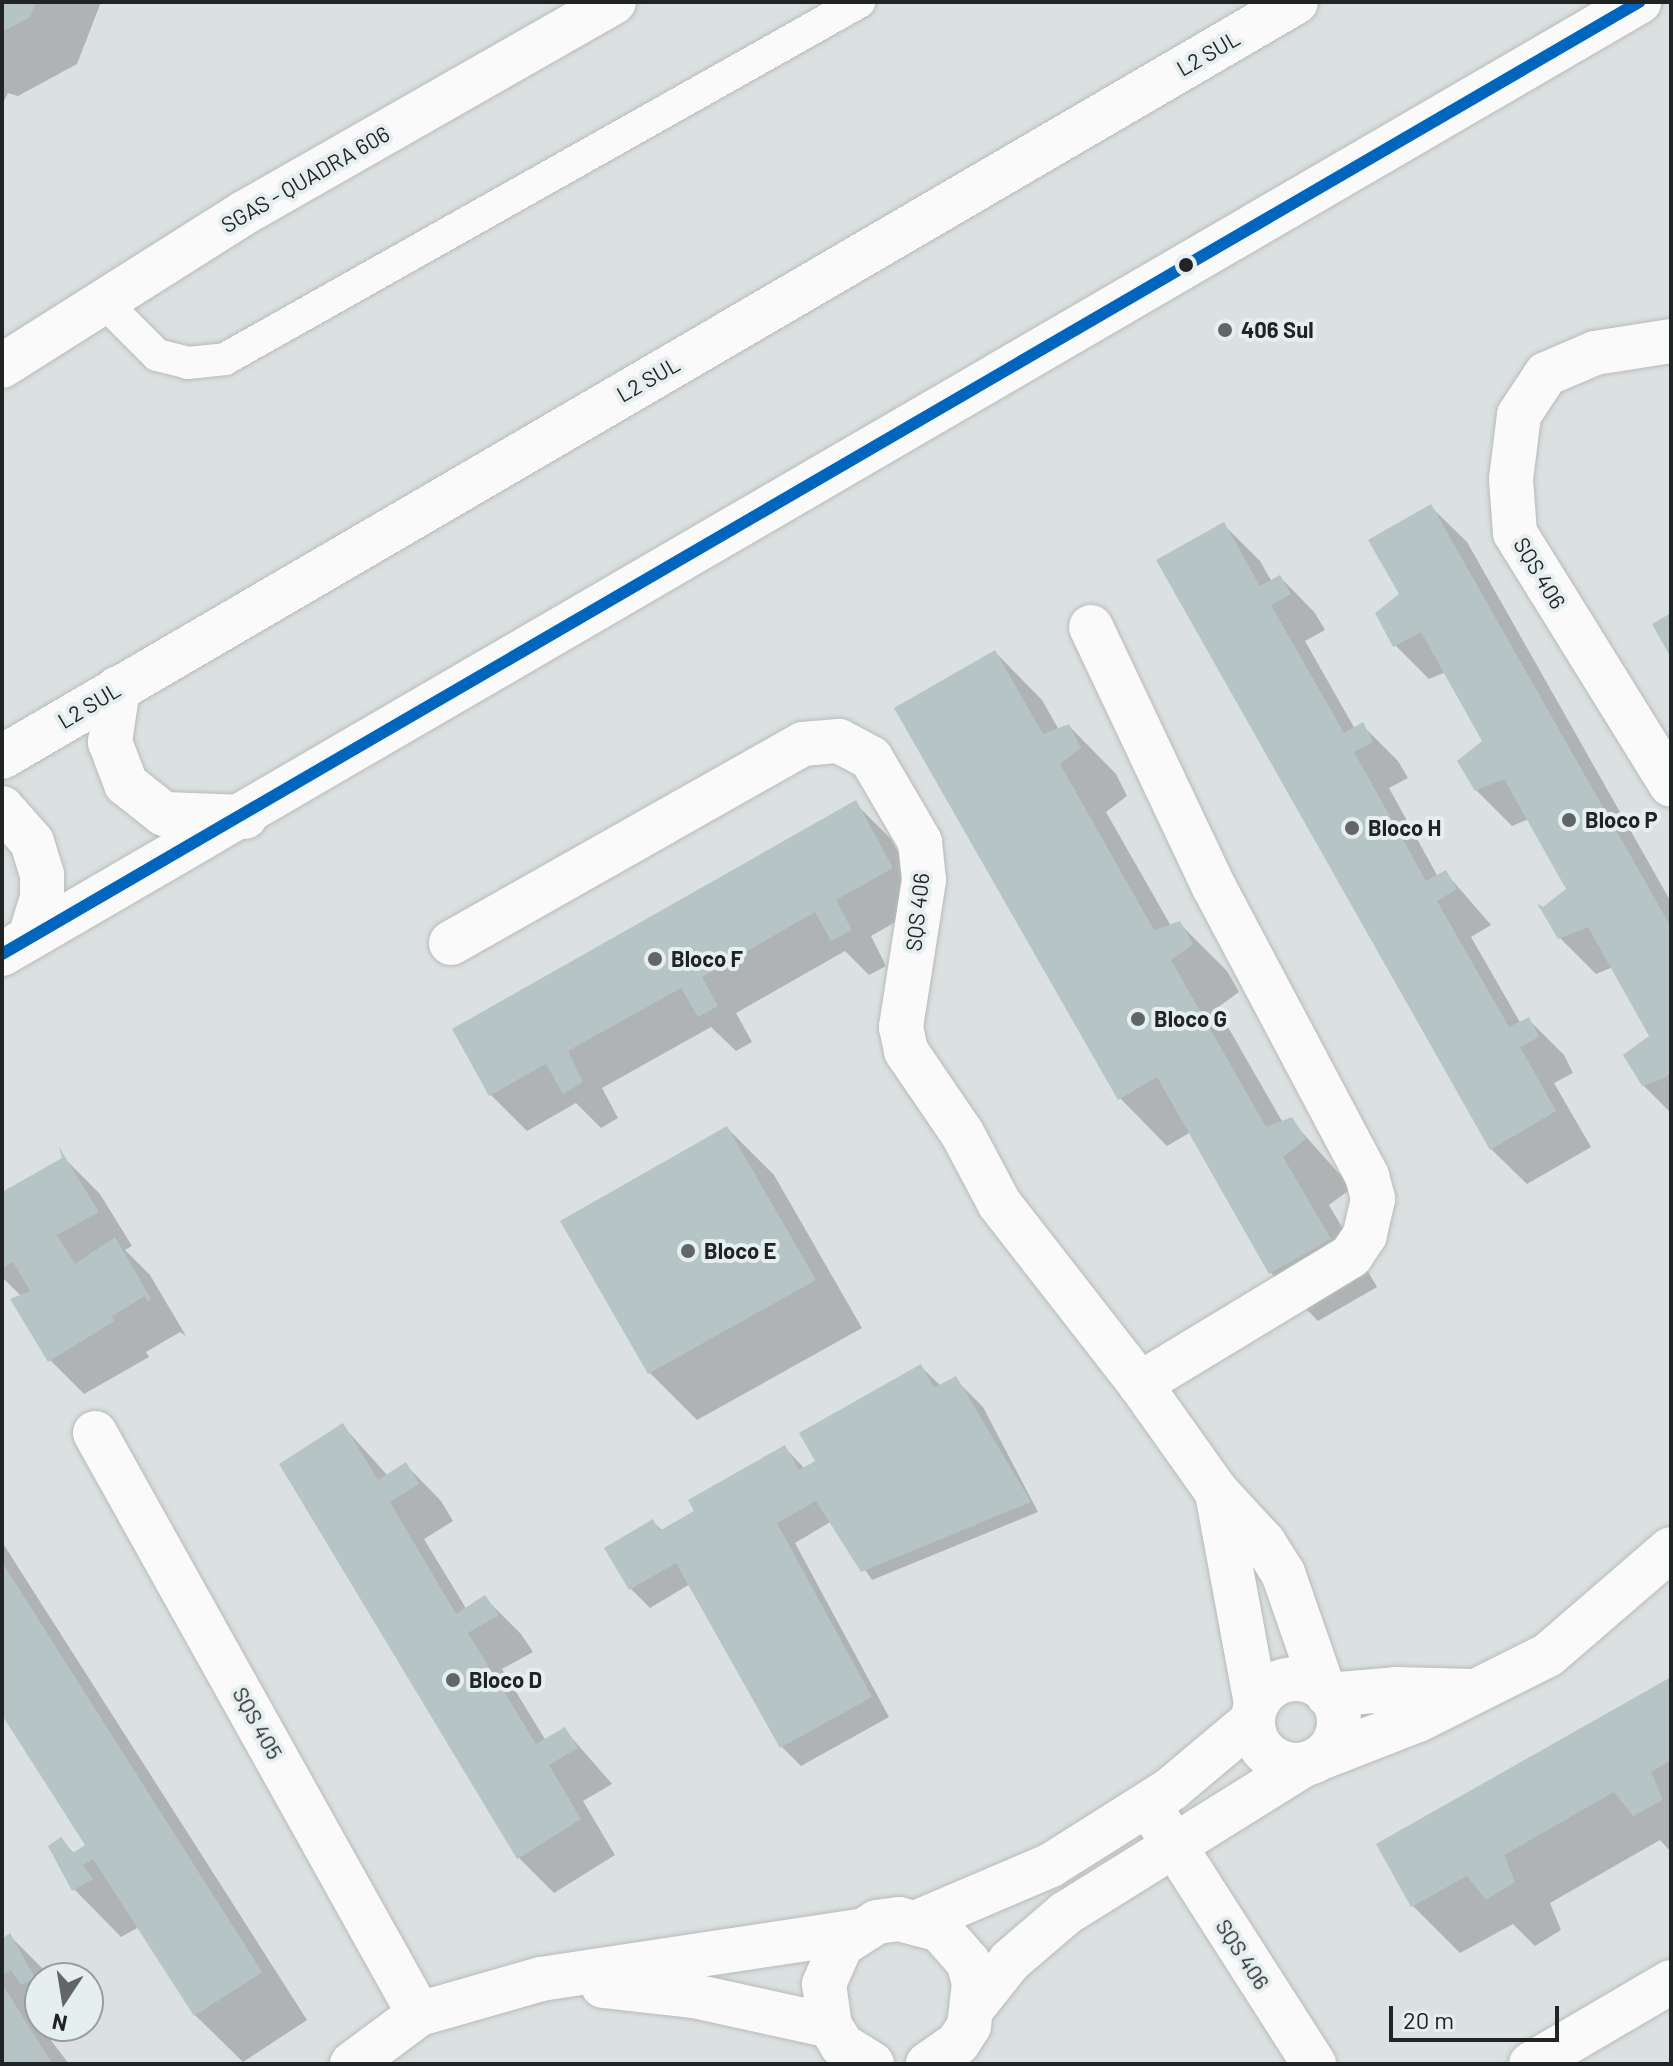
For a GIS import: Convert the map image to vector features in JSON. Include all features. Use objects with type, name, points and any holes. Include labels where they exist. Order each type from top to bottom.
[{"type":"street","name":"SGAS - QUADRA 606","points":[[2,366],[244,213],[614,2]]},
{"type":"street","name":"L2 SUL","points":[[2,757],[1296,2]]},
{"type":"street","points":[[16,946],[245,817],[1639,2]]},
{"type":"street","name":"SQS 406","points":[[1671,341],[1595,353],[1546,374],[1519,415],[1511,479],[1515,533],[1671,785]]},
{"type":"street","points":[[1091,627],[1214,887],[1367,1176],[1373,1199],[1365,1235],[1351,1256],[1140,1384]]},
{"type":"street","points":[[118,688],[110,742],[126,784],[164,814],[245,817]]},
{"type":"street","name":"SQS 406","points":[[451,943],[803,744],[822,741],[857,746],[871,758],[920,842],[924,880],[901,1027],[906,1051],[962,1133],[999,1203],[1140,1384],[1216,1491],[1264,1543],[1283,1573],[1326,1692]]},
{"type":"street","points":[[2,808],[32,842],[42,874],[42,898],[16,946]]},
{"type":"street","name":"SQS 405","points":[[95,1433],[419,2014]]},
{"type":"street","name":"SQS 406","points":[[1216,1491],[1254,1712]]},
{"type":"street","points":[[928,2064],[972,2032],[1010,1961],[1066,1913],[1172,1845],[1314,1761],[1383,1735],[1548,1655],[1671,1549]]},
{"type":"street","points":[[352,2064],[419,2014],[541,1979],[857,1931],[877,1922],[920,1921],[1051,1865],[1148,1804],[1254,1712],[1269,1687],[1286,1679],[1306,1680],[1326,1692],[1396,1689],[1473,1691]]},
{"type":"street","points":[[1254,1712],[1267,1756],[1285,1764],[1314,1761],[1335,1741],[1339,1722],[1326,1692]]},
{"type":"street","name":"SQS 406","points":[[1148,1804],[1314,2064]]},
{"type":"street","points":[[920,1921],[956,1944],[968,1962],[972,2032]]},
{"type":"street","points":[[849,2050],[824,2005],[829,1963],[857,1931]]},
{"type":"street","points":[[541,1979],[694,1996],[849,2050]]},
{"type":"street","points":[[1531,2064],[1671,1982]]},
{"type":"lane","points":[[104,302],[157,355],[188,363],[225,359],[859,2]]},
{"type":"building","points":[[2,2],[36,2],[30,17],[2,32]]},
{"type":"building","name":"Bloco P","points":[[1431,504],[1671,927],[1671,1074],[1662,1079],[1642,1086],[1623,1055],[1649,1036],[1588,927],[1558,939],[1537,903],[1543,907],[1566,889],[1504,779],[1475,791],[1457,761],[1482,741],[1421,632],[1393,647],[1375,613],[1399,594],[1368,540]]},
{"type":"building","name":"Bloco H","points":[[1224,522],[1260,586],[1280,575],[1291,594],[1271,605],[1344,733],[1363,722],[1373,742],[1354,752],[1426,881],[1446,870],[1457,889],[1437,901],[1509,1027],[1529,1017],[1539,1037],[1520,1047],[1556,1111],[1490,1150],[1156,560]]},
{"type":"building","points":[[1671,613],[1671,658],[1652,624]]},
{"type":"building","name":"Bloco G","points":[[995,650],[1043,734],[1069,724],[1081,748],[1060,764],[1154,930],[1180,921],[1193,944],[1171,960],[1266,1127],[1292,1117],[1306,1139],[1283,1157],[1331,1239],[1269,1274],[1157,1077],[1118,1100],[894,708]]},
{"type":"building","name":"Bloco F","points":[[856,800],[893,868],[836,900],[852,930],[831,941],[815,912],[702,977],[718,1006],[698,1017],[681,988],[568,1051],[583,1082],[563,1094],[546,1064],[489,1096],[452,1029]]},
{"type":"building","name":"Bloco E","points":[[727,1126],[816,1280],[648,1374],[560,1221]]},
{"type":"building","points":[[59,1147],[99,1212],[57,1235],[75,1264],[115,1237],[151,1299],[148,1302],[145,1296],[112,1316],[114,1321],[48,1362],[10,1299],[30,1291],[13,1262],[2,1268],[2,1192],[62,1158]]},
{"type":"building","points":[[921,1364],[934,1388],[956,1376],[1031,1502],[861,1572],[816,1501],[777,1523],[872,1697],[780,1748],[676,1563],[629,1590],[604,1548],[653,1519],[659,1531],[694,1511],[688,1500],[785,1445],[799,1470],[815,1461],[799,1433]]},
{"type":"building","name":"Bloco D","points":[[343,1423],[378,1480],[406,1462],[419,1484],[390,1502],[456,1614],[485,1595],[499,1615],[468,1633],[536,1744],[565,1727],[578,1748],[549,1765],[581,1819],[517,1859],[279,1464]]},
{"type":"building","points":[[2,1562],[262,1972],[194,2016],[93,1859],[83,1865],[93,1879],[72,1891],[48,1846],[61,1837],[73,1853],[85,1845],[2,1715]]},
{"type":"building","points":[[1671,1677],[1671,1760],[1651,1772],[1663,1800],[1633,1816],[1614,1792],[1504,1855],[1515,1882],[1486,1900],[1467,1876],[1411,1907],[1376,1844]]},
{"type":"building","points":[[10,1933],[26,1962],[24,1984],[21,1985],[11,1970],[2,1975],[2,1939]]},
{"type":"building","points":[[2,1984],[24,2019],[24,2042],[39,2042],[53,2064],[2,2064]]},
{"type":"transit line","points":[[2,954],[1639,2]]},
{"type":"place","name":"406 Sul","points":[[1225,330]]},
{"type":"place","name":"Bloco P","points":[[1569,820]]},
{"type":"place","name":"Bloco H","points":[[1352,828]]},
{"type":"place","name":"Bloco F","points":[[655,959]]},
{"type":"place","name":"Bloco G","points":[[1138,1019]]},
{"type":"place","name":"Bloco E","points":[[688,1251]]},
{"type":"place","name":"Bloco D","points":[[453,1680]]}]
